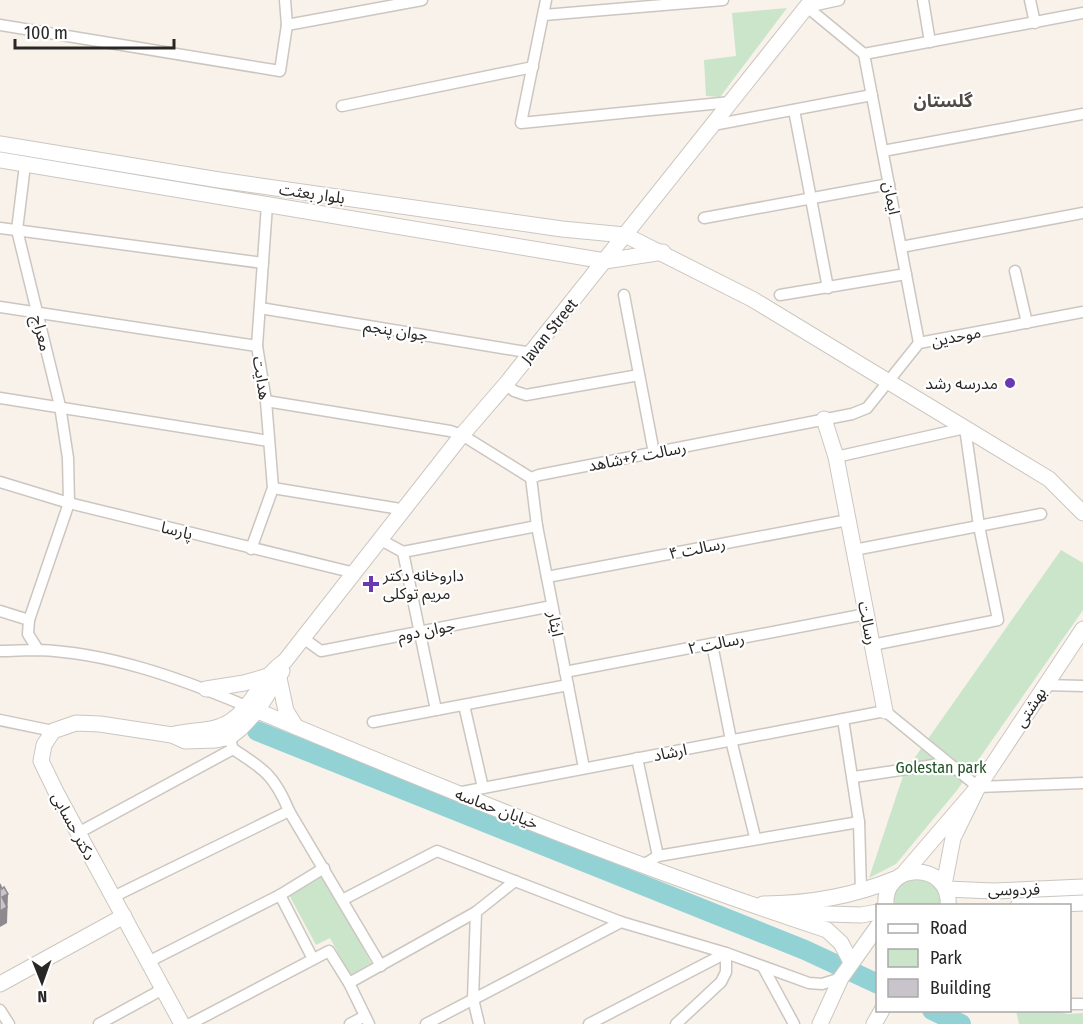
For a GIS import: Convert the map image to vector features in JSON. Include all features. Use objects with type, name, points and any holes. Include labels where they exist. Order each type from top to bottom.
[{"type":"main road","name":"Javan Street","points":[[251,708],[285,661],[406,510],[462,435],[507,384],[809,3]]},
{"type":"main road","name":"بلوار بعثت","points":[[0,144],[206,178],[625,235],[663,252],[752,299],[965,428],[1049,479],[1083,513]]},
{"type":"main road","name":"بلوار بعثت","points":[[0,160],[605,261],[663,252]]},
{"type":"main road","points":[[203,194],[206,178]]},
{"type":"main road","points":[[556,253],[562,228]]},
{"type":"main road","name":"رسالت","points":[[824,419],[836,457],[885,711]]},
{"type":"main road","name":"بهشتی","points":[[978,787],[1083,629]]},
{"type":"main road","points":[[206,689],[273,677],[286,711],[296,727]]},
{"type":"main road","points":[[172,735],[185,731],[216,729],[251,708]]},
{"type":"main road","points":[[53,731],[76,723],[100,724],[172,735],[185,741],[216,740],[231,743],[251,708]]},
{"type":"main road","name":"خیابان حماسه","points":[[251,708],[456,793],[643,866],[750,904],[800,914],[861,915],[876,912]]},
{"type":"main road","name":"دکتر حسابی","points":[[53,731],[44,745],[41,761],[182,1024]]},
{"type":"main road","points":[[886,904],[888,888],[978,787]]},
{"type":"main road","points":[[948,904],[945,887],[953,838],[978,787]]},
{"type":"main road","points":[[900,875],[927,872],[945,887]]},
{"type":"main road","name":"خیابان حماسه","points":[[750,904],[800,904],[861,891],[900,875]]},
{"type":"main road","name":"فردوسی","points":[[945,887],[994,891],[1083,887]]},
{"type":"main road","name":"فردوسی","points":[[1061,904],[1083,903]]},
{"type":"main road","points":[[750,904],[827,930],[841,943],[851,962]]},
{"type":"main road","points":[[0,984],[123,916]]},
{"type":"main road","points":[[820,1024],[841,978],[876,929]]},
{"type":"street","points":[[0,25],[280,71],[287,25],[285,0]]},
{"type":"street","points":[[287,25],[422,0]]},
{"type":"street","points":[[546,0],[521,123],[731,102]]},
{"type":"street","points":[[544,15],[723,0]]},
{"type":"street","points":[[809,3],[839,0]]},
{"type":"street","points":[[923,0],[930,42]]},
{"type":"street","points":[[1030,0],[1035,22]]},
{"type":"street","points":[[809,3],[864,54],[1083,13]]},
{"type":"street","name":"ایمان","points":[[864,54],[919,343]]},
{"type":"street","points":[[342,106],[533,67]]},
{"type":"street","points":[[713,125],[872,95]]},
{"type":"street","points":[[794,110],[828,288]]},
{"type":"street","points":[[883,152],[1083,114]]},
{"type":"street","name":"معراج","points":[[25,165],[17,230],[60,406],[68,458],[69,503]]},
{"type":"street","points":[[704,218],[889,184]]},
{"type":"street","name":"هدایت","points":[[251,549],[273,488],[266,401],[257,346],[267,205]]},
{"type":"street","points":[[901,247],[1083,213]]},
{"type":"street","points":[[0,228],[263,263]]},
{"type":"street","points":[[1015,271],[1027,322]]},
{"type":"street","points":[[780,295],[906,274]]},
{"type":"street","points":[[624,295],[654,453]]},
{"type":"street","points":[[0,308],[257,346]]},
{"type":"street","name":"جوان پنجم","points":[[260,308],[532,352]]},
{"type":"street","name":"موحدین","points":[[824,419],[852,414],[867,408],[919,343],[1083,312]]},
{"type":"street","points":[[507,384],[514,392],[526,395],[639,375]]},
{"type":"street","points":[[0,398],[269,441]]},
{"type":"street","points":[[266,401],[462,435],[531,478]]},
{"type":"street","name":"رسالت ۶+شاهد","points":[[531,478],[824,419]]},
{"type":"street","points":[[836,457],[965,428],[980,526],[998,620],[872,645]]},
{"type":"street","name":"ایثار","points":[[531,478],[537,526],[584,768]]},
{"type":"street","name":"پارسا","points":[[0,482],[69,503],[355,573]]},
{"type":"street","points":[[273,488],[406,510]]},
{"type":"street","points":[[38,650],[28,634],[29,620],[69,503]]},
{"type":"street","points":[[854,550],[1041,514]]},
{"type":"street","name":"رسالت ۴","points":[[547,577],[848,519]]},
{"type":"street","points":[[381,540],[404,552],[537,526]]},
{"type":"street","points":[[404,552],[436,710]]},
{"type":"street","name":"جوان دوم","points":[[303,638],[321,651],[552,606]]},
{"type":"street","points":[[0,611],[29,620]]},
{"type":"street","name":"رسالت ۲","points":[[565,672],[866,614]]},
{"type":"street","points":[[712,644],[731,740],[755,837]]},
{"type":"street","points":[[0,651],[38,650],[104,659],[206,689],[251,708]]},
{"type":"street","points":[[373,722],[568,685]]},
{"type":"street","points":[[1045,685],[1083,686]]},
{"type":"street","points":[[464,705],[483,788]]},
{"type":"street","points":[[885,711],[978,787],[1083,783]]},
{"type":"street","name":"ارشاد","points":[[456,793],[885,711]]},
{"type":"street","points":[[843,719],[854,777],[859,822],[861,891]]},
{"type":"street","points":[[0,720],[53,731]]},
{"type":"street","points":[[78,833],[231,743],[266,771],[281,792],[289,811],[344,899],[381,966]]},
{"type":"street","points":[[637,758],[658,855]]},
{"type":"street","points":[[854,777],[947,763]]},
{"type":"street","points":[[113,897],[289,811]]},
{"type":"street","points":[[643,866],[658,855],[755,837],[859,822]]},
{"type":"street","points":[[344,899],[437,851],[621,922],[726,953],[809,983],[822,984],[841,978]]},
{"type":"street","points":[[148,962],[280,895],[324,868]]},
{"type":"street","points":[[350,983],[476,912],[515,881]]},
{"type":"street","points":[[280,895],[313,959]]},
{"type":"street","points":[[476,912],[473,999],[480,1024]]},
{"type":"street","points":[[426,1024],[621,922]]},
{"type":"street","points":[[190,1024],[329,951],[350,983],[367,1020],[350,1024]]},
{"type":"street","points":[[589,1024],[726,953]]},
{"type":"street","points":[[676,1024],[721,982],[726,972],[726,953]]},
{"type":"street","points":[[763,968],[794,1024]]},
{"type":"street","points":[[99,1024],[163,989]]},
{"type":"street","points":[[0,1011],[9,1024]]},
{"type":"green space","points":[[787,8],[720,97],[706,96],[704,60],[736,56],[732,13]]},
{"type":"green space","name":"Golestan park","points":[[1061,550],[1083,563],[1083,610],[958,789],[896,864],[869,878],[904,773]]},
{"type":"green space","points":[[324,874],[371,963],[350,975],[330,938],[316,945],[288,893]]},
{"type":"green space","points":[[927,877],[941,891],[942,904],[892,904],[893,891],[898,882]]},
{"type":"green space","points":[[1016,1012],[1083,1013],[1083,1024],[1019,1024]]},
{"type":"building","points":[[0,884],[8,894],[2,897],[7,907],[0,911]]},
{"type":"waterway","points":[[257,731],[805,950],[876,983]]},
{"type":"waterway","points":[[936,1012],[961,1024]]},
{"type":"place","name":"مدرسه رشد","points":[[1010,383]]},
{"type":"place","name":"داروخانه دکتر مریم توکلی","points":[[371,584]]},
{"type":"district","name":"گلستان","points":[[943,101]]}]
